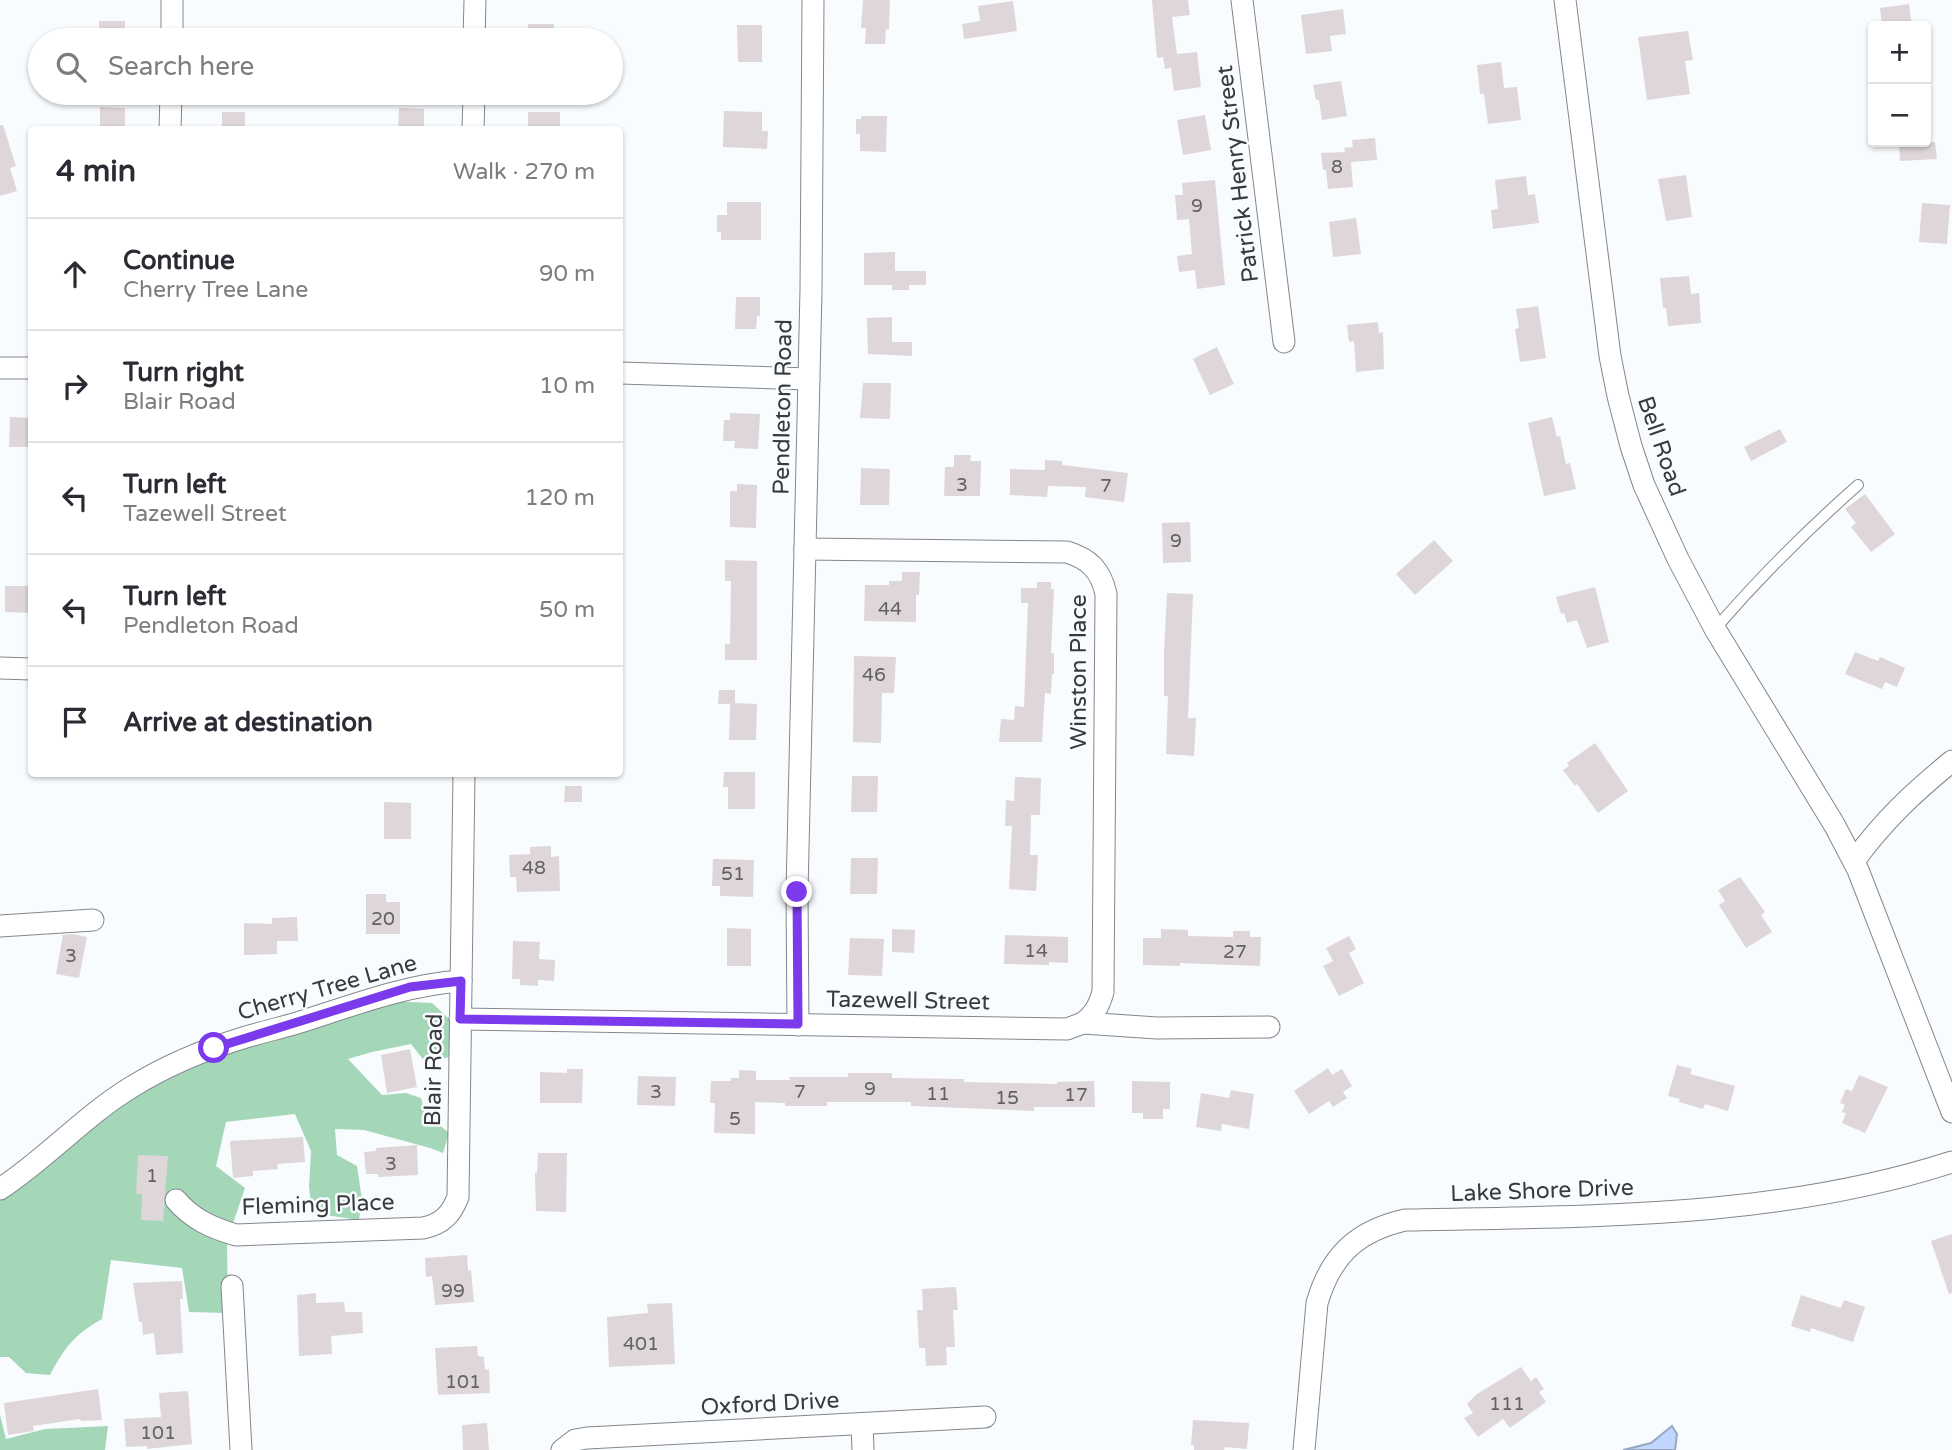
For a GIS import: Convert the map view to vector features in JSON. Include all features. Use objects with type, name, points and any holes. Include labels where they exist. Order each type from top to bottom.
[{"type":"street","points":[[172,0],[172,28]]},
{"type":"street","points":[[474,28],[475,0]]},
{"type":"street","name":"Pendleton Road","points":[[798,1024],[797,892],[809,379],[813,0]]},
{"type":"street","name":"Patrick Henry Street","points":[[1242,0],[1284,342]]},
{"type":"street","name":"Bell Road","points":[[1565,0],[1610,356],[1631,446],[1644,485],[1678,559],[1715,629],[1854,861],[1874,906],[1952,1112]]},
{"type":"street","points":[[170,126],[171,105]]},
{"type":"street","points":[[473,126],[474,105]]},
{"type":"street","points":[[0,368],[28,368]]},
{"type":"street","points":[[623,373],[809,379]]},
{"type":"street","name":"Winston Place","points":[[805,549],[1068,552],[1083,557],[1096,568],[1103,580],[1106,594],[1103,992],[1099,1006],[1083,1023]]},
{"type":"street","points":[[0,668],[28,669]]},
{"type":"street","points":[[1854,861],[1877,830],[1903,802],[1952,761]]},
{"type":"street","name":"Blair Road","points":[[430,1227],[445,1220],[458,1197],[464,777]]},
{"type":"street","points":[[0,926],[93,920]]},
{"type":"street","name":"Cherry Tree Lane","points":[[0,1189],[31,1168],[91,1116],[130,1088],[166,1069],[244,1037],[292,1025],[410,987],[461,981]]},
{"type":"street","name":"Tazewell Street","points":[[460,1019],[1068,1029],[1083,1023],[1157,1028],[1269,1027]]},
{"type":"street","name":"Lake Shore Drive","points":[[1304,1450],[1317,1303],[1323,1282],[1348,1247],[1365,1234],[1384,1225],[1405,1220],[1655,1213],[1755,1205],[1878,1183],[1952,1162]]},
{"type":"street","name":"Fleming Place","points":[[176,1200],[198,1220],[216,1229],[236,1234],[430,1227]]},
{"type":"street","points":[[232,1286],[241,1450]]},
{"type":"street","name":"Oxford Drive","points":[[562,1450],[575,1440],[587,1438],[985,1417]]},
{"type":"street","points":[[862,1424],[863,1450]]},
{"type":"lane","points":[[1715,629],[1759,578],[1807,530],[1858,485]]},
{"type":"green space","points":[[391,1001],[432,1003],[457,1026],[450,1057],[425,1062],[411,1044],[348,1059],[382,1095],[406,1093],[421,1098],[425,1113],[449,1133],[443,1153],[364,1130],[335,1129],[337,1155],[357,1166],[362,1200],[359,1220],[312,1213],[309,1187],[311,1151],[295,1114],[226,1122],[216,1166],[245,1188],[227,1241],[228,1313],[189,1312],[182,1268],[111,1260],[102,1319],[71,1342],[50,1375],[26,1373],[9,1357],[0,1357],[0,1192],[81,1129],[179,1067]]},
{"type":"green space","points":[[0,1415],[6,1439],[45,1429],[108,1426],[105,1450],[0,1450]]},
{"type":"water","points":[[1672,1426],[1677,1434],[1675,1450],[1623,1450],[1651,1443]]},
{"type":"building","points":[[863,0],[890,0],[889,30],[886,29],[885,44],[865,44],[866,28],[861,28]]},
{"type":"building","points":[[1152,0],[1188,0],[1190,15],[1172,17],[1177,54],[1197,52],[1201,87],[1174,91],[1171,68],[1165,69],[1163,57],[1157,58]]},
{"type":"building","points":[[1013,1],[1017,31],[964,39],[962,24],[980,21],[978,6]]},
{"type":"building","points":[[1909,4],[1911,21],[1881,21],[1880,8]]},
{"type":"building","points":[[1343,9],[1346,34],[1330,36],[1332,51],[1306,54],[1301,15]]},
{"type":"building","points":[[99,21],[125,21],[125,28],[99,28]]},
{"type":"building","points":[[528,24],[554,24],[554,28],[528,28]]},
{"type":"building","points":[[737,25],[762,25],[762,62],[738,62]]},
{"type":"building","points":[[1688,31],[1693,60],[1685,61],[1690,94],[1647,100],[1638,37]]},
{"type":"building","points":[[1501,62],[1504,88],[1517,87],[1521,120],[1488,124],[1484,94],[1480,94],[1477,65]]},
{"type":"building","points":[[1341,81],[1347,116],[1322,120],[1313,85]]},
{"type":"building","points":[[100,107],[125,108],[125,126],[100,126]]},
{"type":"building","points":[[399,108],[424,109],[424,126],[398,126]]},
{"type":"building","points":[[724,111],[762,112],[762,131],[768,131],[767,149],[723,147]]},
{"type":"building","points":[[222,112],[245,112],[245,126],[222,126]]},
{"type":"building","points":[[528,112],[560,112],[560,126],[528,126]]},
{"type":"building","points":[[1205,115],[1211,150],[1183,155],[1177,120]]},
{"type":"building","points":[[861,116],[887,116],[886,152],[860,151],[860,134],[856,134],[856,119],[861,119]]},
{"type":"building","points":[[0,125],[3,125],[16,166],[10,168],[17,191],[0,196]]},
{"type":"building","points":[[1375,138],[1377,160],[1351,162],[1353,187],[1328,189],[1321,153],[1345,152],[1344,148],[1353,147],[1352,140]]},
{"type":"building","points":[[1931,142],[1935,142],[1937,159],[1900,161],[1899,147],[1931,147]]},
{"type":"building","points":[[1686,175],[1692,217],[1666,221],[1658,179]]},
{"type":"building","points":[[1526,176],[1528,195],[1535,194],[1539,223],[1493,229],[1491,210],[1498,209],[1495,180]]},
{"type":"building","points":[[1215,180],[1225,285],[1197,289],[1195,270],[1179,272],[1177,256],[1192,254],[1189,219],[1177,220],[1175,195],[1183,195],[1182,183]]},
{"type":"building","points":[[727,202],[761,202],[761,240],[721,240],[721,232],[717,232],[717,215],[727,215]]},
{"type":"building","points":[[1922,203],[1950,205],[1947,244],[1919,242]]},
{"type":"building","points":[[1356,218],[1361,254],[1333,257],[1329,222]]},
{"type":"building","points":[[895,252],[895,271],[926,271],[926,285],[909,285],[909,290],[892,290],[892,285],[864,285],[864,253]]},
{"type":"building","points":[[1689,276],[1691,294],[1699,293],[1701,323],[1668,326],[1660,278]]},
{"type":"building","points":[[736,297],[760,297],[760,316],[757,316],[756,329],[735,329]]},
{"type":"building","points":[[1538,306],[1546,358],[1520,362],[1515,329],[1519,328],[1516,309]]},
{"type":"building","points":[[892,317],[892,342],[912,342],[912,356],[868,354],[867,318]]},
{"type":"building","points":[[1378,322],[1379,333],[1383,332],[1384,369],[1356,372],[1354,341],[1349,342],[1347,325]]},
{"type":"building","points":[[1217,347],[1234,384],[1210,395],[1193,359]]},
{"type":"building","points":[[863,383],[891,383],[890,419],[860,418]]},
{"type":"building","points":[[730,413],[760,414],[758,449],[734,448],[735,441],[723,441],[724,420],[730,420]]},
{"type":"building","points":[[10,417],[28,418],[28,447],[9,447]]},
{"type":"building","points":[[1552,417],[1557,437],[1560,436],[1566,464],[1570,463],[1576,489],[1544,496],[1528,423]]},
{"type":"building","points":[[1780,429],[1787,442],[1751,461],[1744,447]]},
{"type":"building","points":[[954,455],[971,455],[970,461],[981,461],[980,496],[944,496],[945,467],[954,467]]},
{"type":"building","points":[[1045,460],[1062,461],[1062,465],[1128,473],[1124,502],[1085,497],[1086,487],[1048,486],[1047,497],[1010,495],[1010,469],[1045,470]]},
{"type":"building","points":[[861,468],[890,469],[889,505],[860,505]]},
{"type":"building","points":[[737,484],[757,485],[756,528],[730,527],[730,491],[737,491]]},
{"type":"building","points":[[1865,494],[1895,534],[1871,552],[1851,527],[1856,523],[1845,509]]},
{"type":"building","points":[[1190,522],[1191,562],[1163,563],[1162,523]]},
{"type":"building","points":[[1434,540],[1453,561],[1415,595],[1396,574]]},
{"type":"building","points":[[725,560],[757,561],[757,660],[725,660],[725,644],[730,644],[731,581],[725,581]]},
{"type":"building","points":[[902,572],[920,572],[919,595],[916,595],[916,622],[864,621],[865,585],[889,585],[889,581],[902,581]]},
{"type":"building","points":[[1037,582],[1051,582],[1051,589],[1054,589],[1051,653],[1054,653],[1054,674],[1051,694],[1045,693],[1042,742],[999,742],[1001,719],[1014,720],[1015,706],[1024,707],[1028,603],[1021,603],[1021,588],[1037,588]]},
{"type":"building","points":[[5,586],[28,586],[28,613],[5,612]]},
{"type":"building","points":[[1595,587],[1609,642],[1587,648],[1577,620],[1567,623],[1556,597]]},
{"type":"building","points":[[1167,593],[1193,594],[1188,718],[1196,718],[1194,756],[1166,754],[1168,696],[1164,696],[1164,651]]},
{"type":"building","points":[[1855,652],[1878,661],[1880,657],[1905,668],[1897,687],[1885,682],[1882,689],[1845,674]]},
{"type":"building","points":[[854,656],[896,657],[894,693],[882,693],[881,743],[853,742]]},
{"type":"building","points":[[719,690],[735,690],[735,703],[757,704],[756,740],[729,740],[730,704],[718,704]]},
{"type":"building","points":[[1595,743],[1628,791],[1598,813],[1563,770],[1569,766],[1567,763]]},
{"type":"building","points":[[724,772],[755,772],[755,809],[728,809],[728,787],[723,787]]},
{"type":"building","points":[[852,776],[878,776],[877,812],[851,812]]},
{"type":"building","points":[[1015,777],[1041,778],[1040,815],[1031,815],[1030,855],[1038,855],[1036,891],[1009,889],[1012,826],[1005,826],[1006,800],[1014,801]]},
{"type":"building","points":[[565,786],[582,786],[582,802],[564,802]]},
{"type":"building","points":[[384,802],[411,803],[411,839],[384,839]]},
{"type":"building","points":[[551,846],[551,857],[559,856],[560,891],[517,892],[516,877],[510,877],[509,855],[530,854],[530,847]]},
{"type":"building","points":[[851,858],[878,858],[877,894],[850,894]]},
{"type":"building","points":[[713,859],[754,860],[753,897],[720,896],[720,886],[712,886]]},
{"type":"building","points":[[1740,877],[1765,912],[1761,915],[1772,932],[1746,948],[1719,905],[1725,901],[1718,890]]},
{"type":"building","points":[[366,894],[386,894],[386,902],[400,902],[400,934],[366,934]]},
{"type":"building","points":[[297,917],[298,941],[277,941],[277,954],[244,955],[244,923],[272,924],[272,918]]},
{"type":"building","points":[[727,928],[751,929],[751,966],[727,966]]},
{"type":"building","points":[[892,929],[915,930],[914,953],[892,952]]},
{"type":"building","points":[[1161,929],[1188,930],[1188,936],[1233,937],[1233,931],[1250,931],[1250,937],[1261,937],[1260,966],[1180,963],[1180,966],[1143,965],[1143,938],[1161,938]]},
{"type":"building","points":[[63,935],[87,937],[79,978],[56,974]]},
{"type":"building","points":[[1005,935],[1068,937],[1068,963],[1004,964]]},
{"type":"building","points":[[1349,936],[1356,949],[1349,953],[1364,983],[1339,996],[1323,966],[1333,961],[1326,948]]},
{"type":"building","points":[[850,938],[884,939],[882,976],[848,975]]},
{"type":"building","points":[[513,941],[540,942],[539,959],[555,960],[554,981],[538,980],[538,986],[520,985],[520,979],[512,979]]},
{"type":"building","points":[[410,1049],[417,1087],[387,1093],[381,1055]]},
{"type":"building","points":[[1677,1065],[1692,1069],[1690,1074],[1735,1086],[1728,1111],[1705,1104],[1703,1109],[1668,1096]]},
{"type":"building","points":[[1328,1068],[1332,1075],[1342,1069],[1352,1086],[1343,1092],[1347,1098],[1333,1107],[1329,1101],[1309,1114],[1294,1091]]},
{"type":"building","points":[[567,1069],[583,1069],[582,1103],[540,1103],[540,1072],[567,1073]]},
{"type":"building","points":[[739,1070],[756,1071],[756,1080],[848,1077],[848,1073],[892,1073],[892,1078],[964,1079],[964,1082],[1057,1084],[1094,1081],[1095,1107],[1034,1107],[1034,1111],[911,1106],[911,1102],[827,1102],[827,1106],[785,1106],[785,1103],[755,1102],[755,1134],[714,1133],[715,1103],[710,1103],[711,1081],[731,1081],[731,1078],[739,1078]]},
{"type":"building","points":[[1859,1075],[1888,1087],[1865,1133],[1842,1123],[1846,1113],[1842,1112],[1845,1105],[1840,1103],[1846,1089],[1852,1091]]},
{"type":"building","points":[[638,1076],[676,1077],[675,1106],[637,1105]]},
{"type":"building","points":[[1132,1081],[1170,1082],[1170,1109],[1163,1109],[1163,1119],[1143,1119],[1143,1113],[1132,1113]]},
{"type":"building","points":[[1231,1090],[1254,1094],[1249,1129],[1222,1124],[1221,1131],[1196,1127],[1201,1093],[1229,1098]]},
{"type":"building","points":[[303,1137],[305,1162],[277,1164],[278,1169],[253,1171],[253,1176],[233,1178],[230,1141]]},
{"type":"building","points":[[417,1145],[418,1175],[378,1177],[378,1174],[366,1174],[364,1152],[376,1151],[376,1148]]},
{"type":"building","points":[[538,1153],[567,1153],[566,1212],[536,1211],[535,1173]]},
{"type":"building","points":[[138,1155],[168,1156],[163,1221],[141,1220],[142,1194],[136,1194]]},
{"type":"building","points":[[1952,1234],[1952,1293],[1949,1294],[1931,1241]]},
{"type":"building","points":[[467,1255],[474,1302],[435,1305],[432,1276],[426,1277],[425,1258]]},
{"type":"building","points":[[182,1281],[183,1299],[180,1299],[183,1353],[156,1355],[154,1333],[143,1335],[133,1283]]},
{"type":"building","points":[[956,1287],[958,1310],[953,1310],[955,1347],[946,1347],[947,1365],[926,1366],[925,1348],[919,1348],[917,1310],[923,1310],[922,1289]]},
{"type":"building","points":[[316,1293],[316,1303],[344,1302],[345,1312],[362,1312],[363,1333],[331,1336],[332,1354],[299,1356],[297,1295]]},
{"type":"building","points":[[1801,1295],[1841,1308],[1844,1300],[1865,1307],[1853,1342],[1811,1328],[1810,1332],[1791,1326]]},
{"type":"building","points":[[672,1303],[675,1364],[609,1367],[607,1317],[648,1313],[647,1304]]},
{"type":"building","points":[[477,1346],[478,1356],[484,1357],[485,1370],[489,1369],[490,1393],[438,1395],[435,1348]]},
{"type":"building","points":[[1521,1367],[1531,1381],[1536,1377],[1544,1389],[1539,1392],[1546,1402],[1510,1428],[1503,1419],[1478,1437],[1464,1418],[1473,1413],[1467,1404],[1477,1394]]},
{"type":"building","points":[[98,1389],[102,1420],[80,1419],[33,1426],[34,1431],[8,1435],[4,1403]]},
{"type":"building","points":[[188,1391],[192,1444],[147,1449],[147,1446],[126,1447],[124,1419],[161,1417],[159,1393]]},
{"type":"building","points":[[1193,1420],[1249,1423],[1247,1449],[1225,1447],[1224,1450],[1194,1450],[1194,1445],[1191,1445]]},
{"type":"building","points":[[487,1423],[489,1450],[463,1450],[462,1425]]},
{"type":"route","points":[[214,1048],[410,987],[461,981],[460,1019],[798,1024],[797,892]]}]
